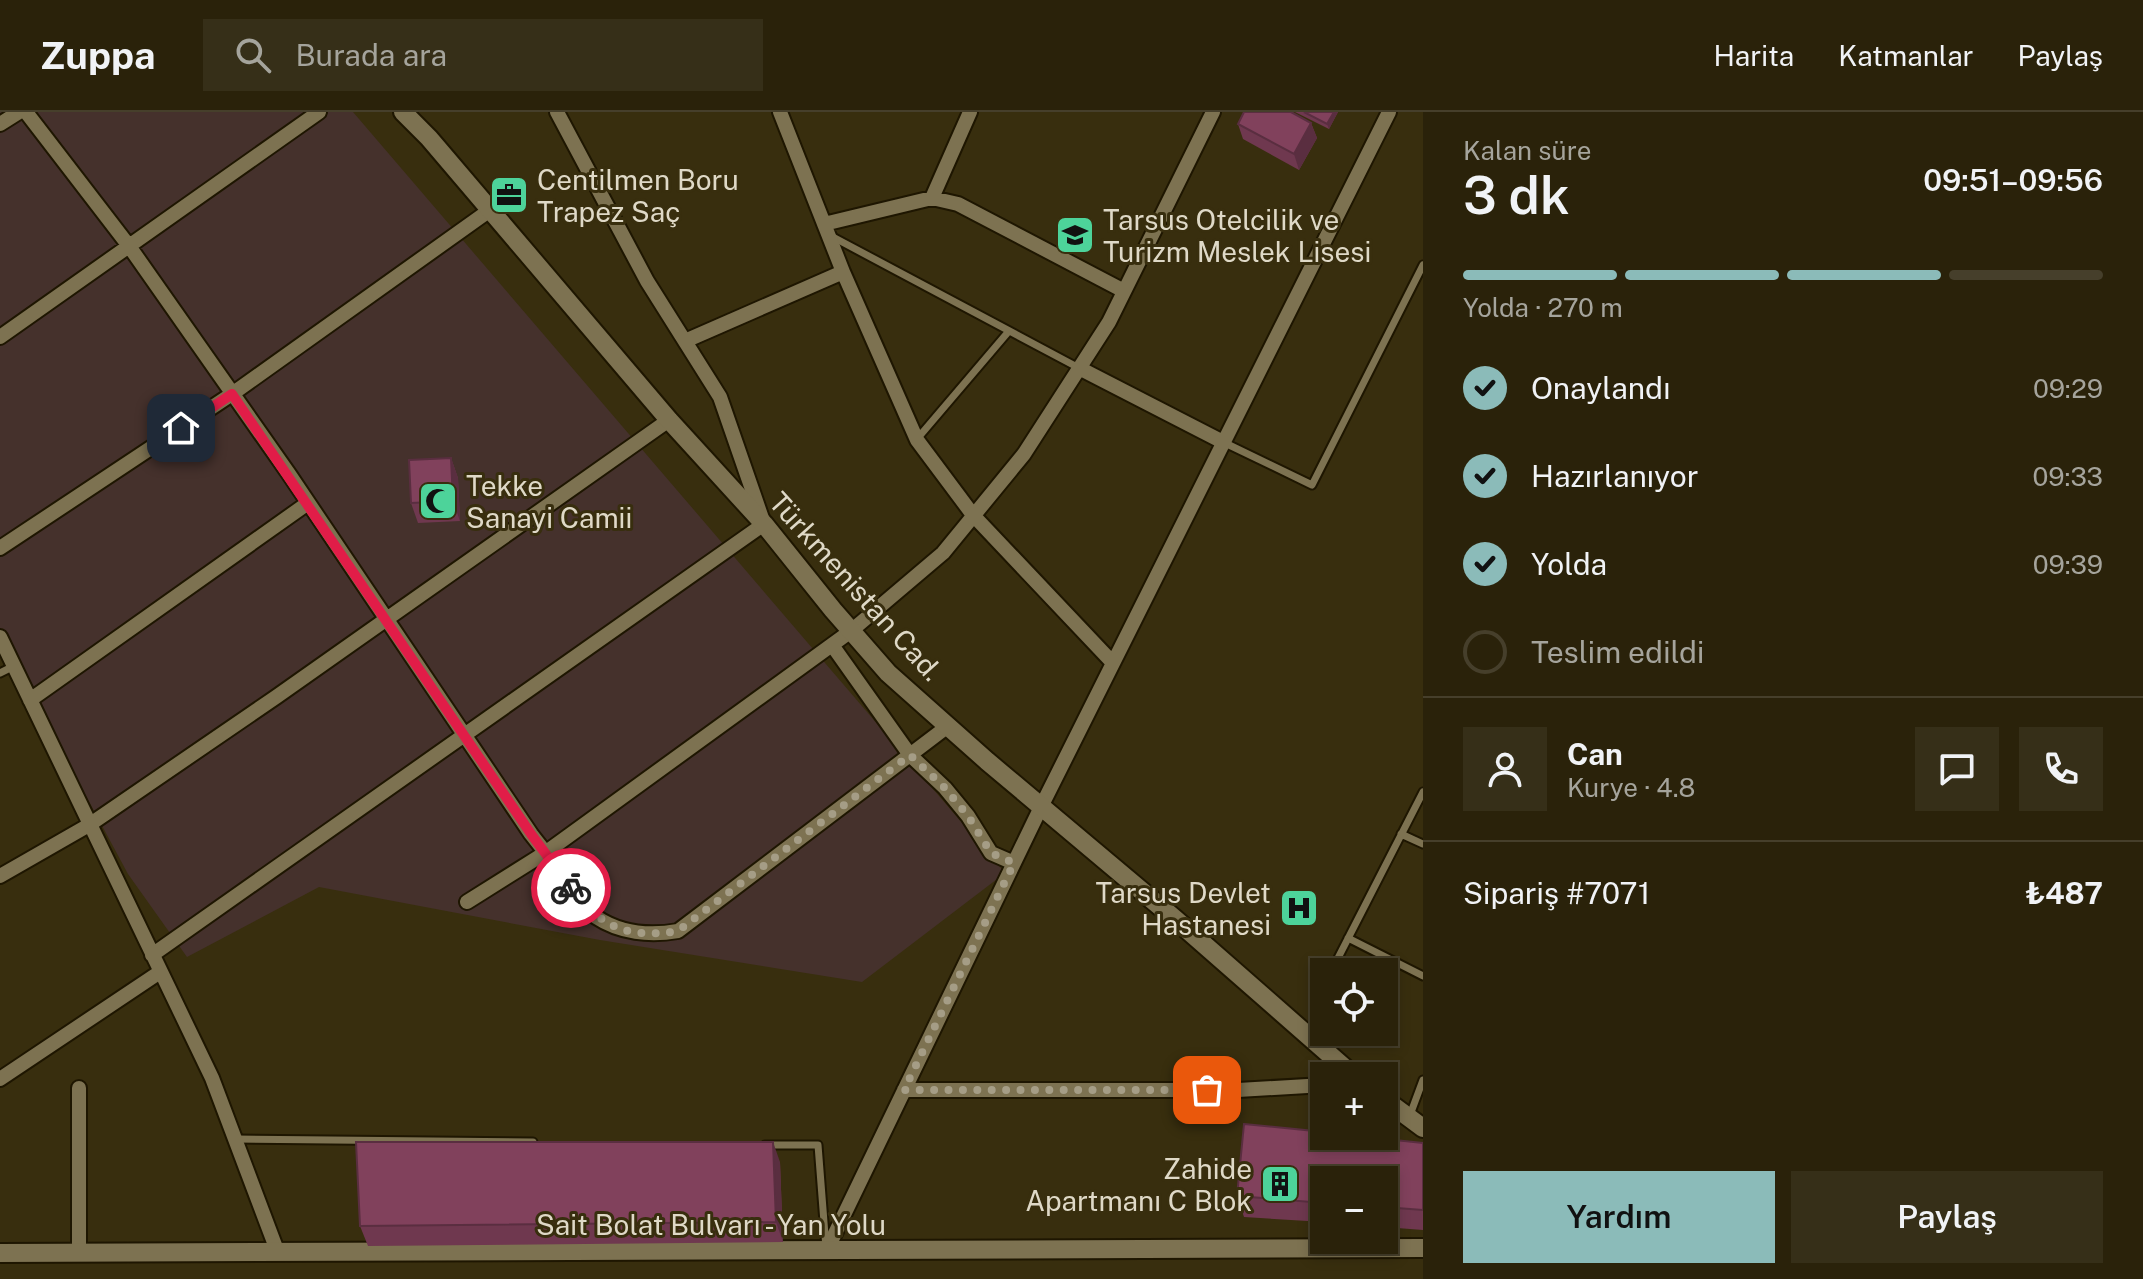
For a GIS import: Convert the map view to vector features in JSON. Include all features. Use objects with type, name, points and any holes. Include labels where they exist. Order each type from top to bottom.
[{"type":"street","points":[[0,124],[19,112]]},
{"type":"street","points":[[26,112],[129,246],[545,853],[596,917],[610,926],[655,935],[678,931],[948,726]]},
{"type":"street","points":[[0,337],[319,112]]},
{"type":"street","name":"Türkmenistan Cad.","points":[[403,112],[429,138],[669,420],[764,524],[888,673],[1338,1062]]},
{"type":"street","points":[[152,955],[764,524],[720,397],[647,281],[557,112]]},
{"type":"street","points":[[780,112],[843,272],[917,440],[973,515],[1113,663]]},
{"type":"street","points":[[932,198],[970,112]]},
{"type":"street","points":[[467,902],[545,853],[832,645],[943,553],[1024,454],[1109,322],[1213,112]]},
{"type":"street","points":[[826,1252],[1041,807],[1389,112]]},
{"type":"street","points":[[826,229],[932,198],[969,209],[1124,291]]},
{"type":"street","points":[[0,548],[232,394],[490,210]]},
{"type":"street","points":[[685,341],[843,272]]},
{"type":"street","points":[[1079,368],[1223,442]]},
{"type":"street","points":[[0,876],[89,825],[387,620],[669,420]]},
{"type":"street","points":[[30,700],[308,503]]},
{"type":"street","points":[[0,637],[7,670],[30,700],[212,1078],[278,1253]]},
{"type":"street","points":[[832,645],[910,755],[945,788],[968,816],[991,853],[1014,863]]},
{"type":"street","points":[[0,1079],[160,972]]},
{"type":"street","points":[[904,1090],[1238,1090],[1310,1086]]},
{"type":"street","points":[[79,1088],[79,1253]]},
{"type":"street","points":[[1398,1108],[1419,1122]]},
{"type":"street","name":"Sait Bolat Bulvarı - Yan Yolu","points":[[0,1253],[1423,1248]]},
{"type":"lane","points":[[826,229],[1079,368]]},
{"type":"lane","points":[[1223,442],[1312,485],[1423,265]]},
{"type":"lane","points":[[917,440],[1009,331]]},
{"type":"lane","points":[[1338,958],[1423,792]]},
{"type":"lane","points":[[1401,834],[1423,844]]},
{"type":"lane","points":[[1348,938],[1423,976]]},
{"type":"lane","points":[[1419,1122],[1423,1080]]},
{"type":"lane","points":[[235,1139],[550,1143]]},
{"type":"lane","points":[[755,1145],[818,1145],[826,1252]]},
{"type":"shaded area","points":[[0,112],[353,112],[1005,873],[862,982],[600,940],[319,887],[187,957],[128,874],[0,636]]},
{"type":"building","points":[[1244,112],[1291,112],[1311,123],[1294,154],[1238,124]]},
{"type":"building","points":[[1304,112],[1334,112],[1327,124]]},
{"type":"building","points":[[451,458],[453,501],[411,503],[409,460]]},
{"type":"building","points":[[1244,1124],[1310,1131],[1310,1150],[1398,1150],[1398,1140],[1423,1143],[1423,1210],[1398,1208],[1398,1166],[1310,1166],[1310,1202],[1237,1196]]},
{"type":"building","points":[[356,1142],[773,1142],[776,1222],[360,1226]]},
{"type":"way so far","points":[[571,888],[596,917],[610,926],[655,935],[678,931],[910,755],[945,788],[968,816],[991,853],[1014,863],[904,1090],[1207,1090]]},
{"type":"place","name":"Centilmen Boru Trapez Saç","points":[[509,195]]},
{"type":"place","name":"Tarsus Otelcilik ve Turizm Meslek Lisesi","points":[[1075,235]]},
{"type":"place","name":"Tekke Sanayi Camii","points":[[438,501]]},
{"type":"place","name":"Tarsus Devlet Hastanesi","points":[[1299,908]]},
{"type":"place","name":"Zahide Apartmanı C Blok","points":[[1280,1184]]},
{"type":"route","points":[[181,428],[232,394],[531,834],[571,888]]}]
